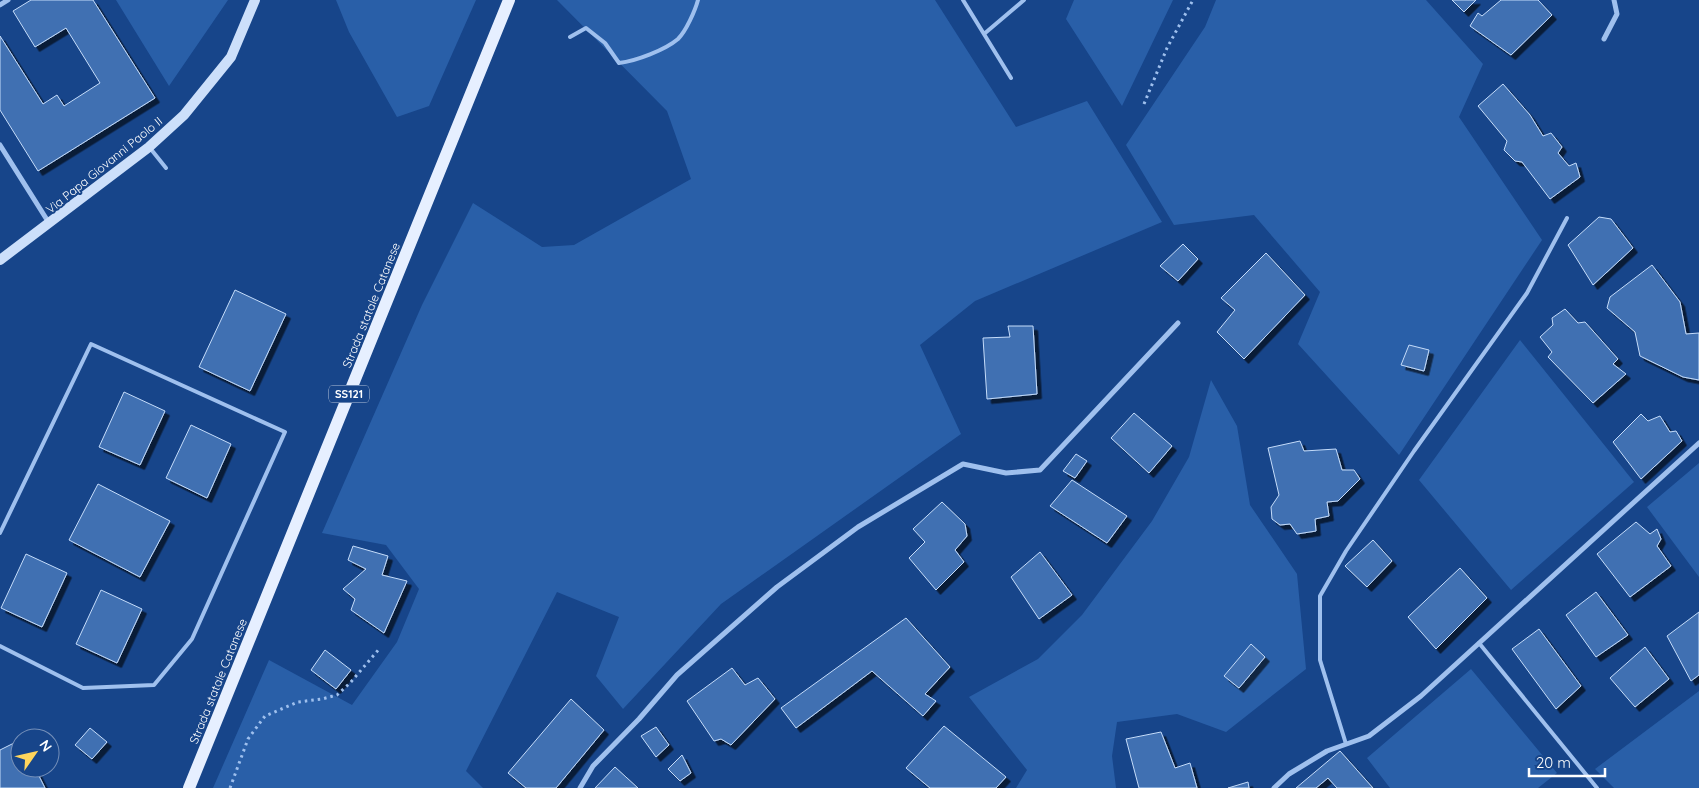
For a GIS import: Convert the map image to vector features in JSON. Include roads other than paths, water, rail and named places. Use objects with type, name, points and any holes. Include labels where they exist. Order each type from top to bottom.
[{"type":"main road","name":"Strada statale Catanese","points":[[189,788],[509,0]]},
{"type":"street","points":[[0,5],[8,0]]},
{"type":"street","name":"Via Papa Giovanni Paolo II","points":[[0,260],[50,224],[149,147],[184,116],[231,57],[255,0]]},
{"type":"street","points":[[1604,39],[1618,14],[1614,0]]},
{"type":"street","points":[[0,144],[50,224]]},
{"type":"street","points":[[580,788],[593,766],[639,719],[677,675],[777,587],[858,527],[963,464],[1006,473],[1040,470],[1178,323]]},
{"type":"street","points":[[1274,788],[1289,774],[1326,751],[1369,736],[1421,696],[1699,443]]},
{"type":"lane","points":[[570,37],[586,28],[605,43],[619,63],[628,62],[655,52],[679,38],[694,12],[698,0]]},
{"type":"lane","points":[[962,0],[1011,78]]},
{"type":"lane","points":[[984,34],[1024,0]]},
{"type":"lane","points":[[149,147],[166,168]]},
{"type":"lane","points":[[1346,744],[1320,660],[1320,596],[1346,551],[1414,451],[1527,293],[1567,218]]},
{"type":"lane","points":[[0,533],[91,344],[285,432],[192,638],[154,685],[83,688],[0,646]]},
{"type":"lane","points":[[1479,643],[1597,788]]}]
